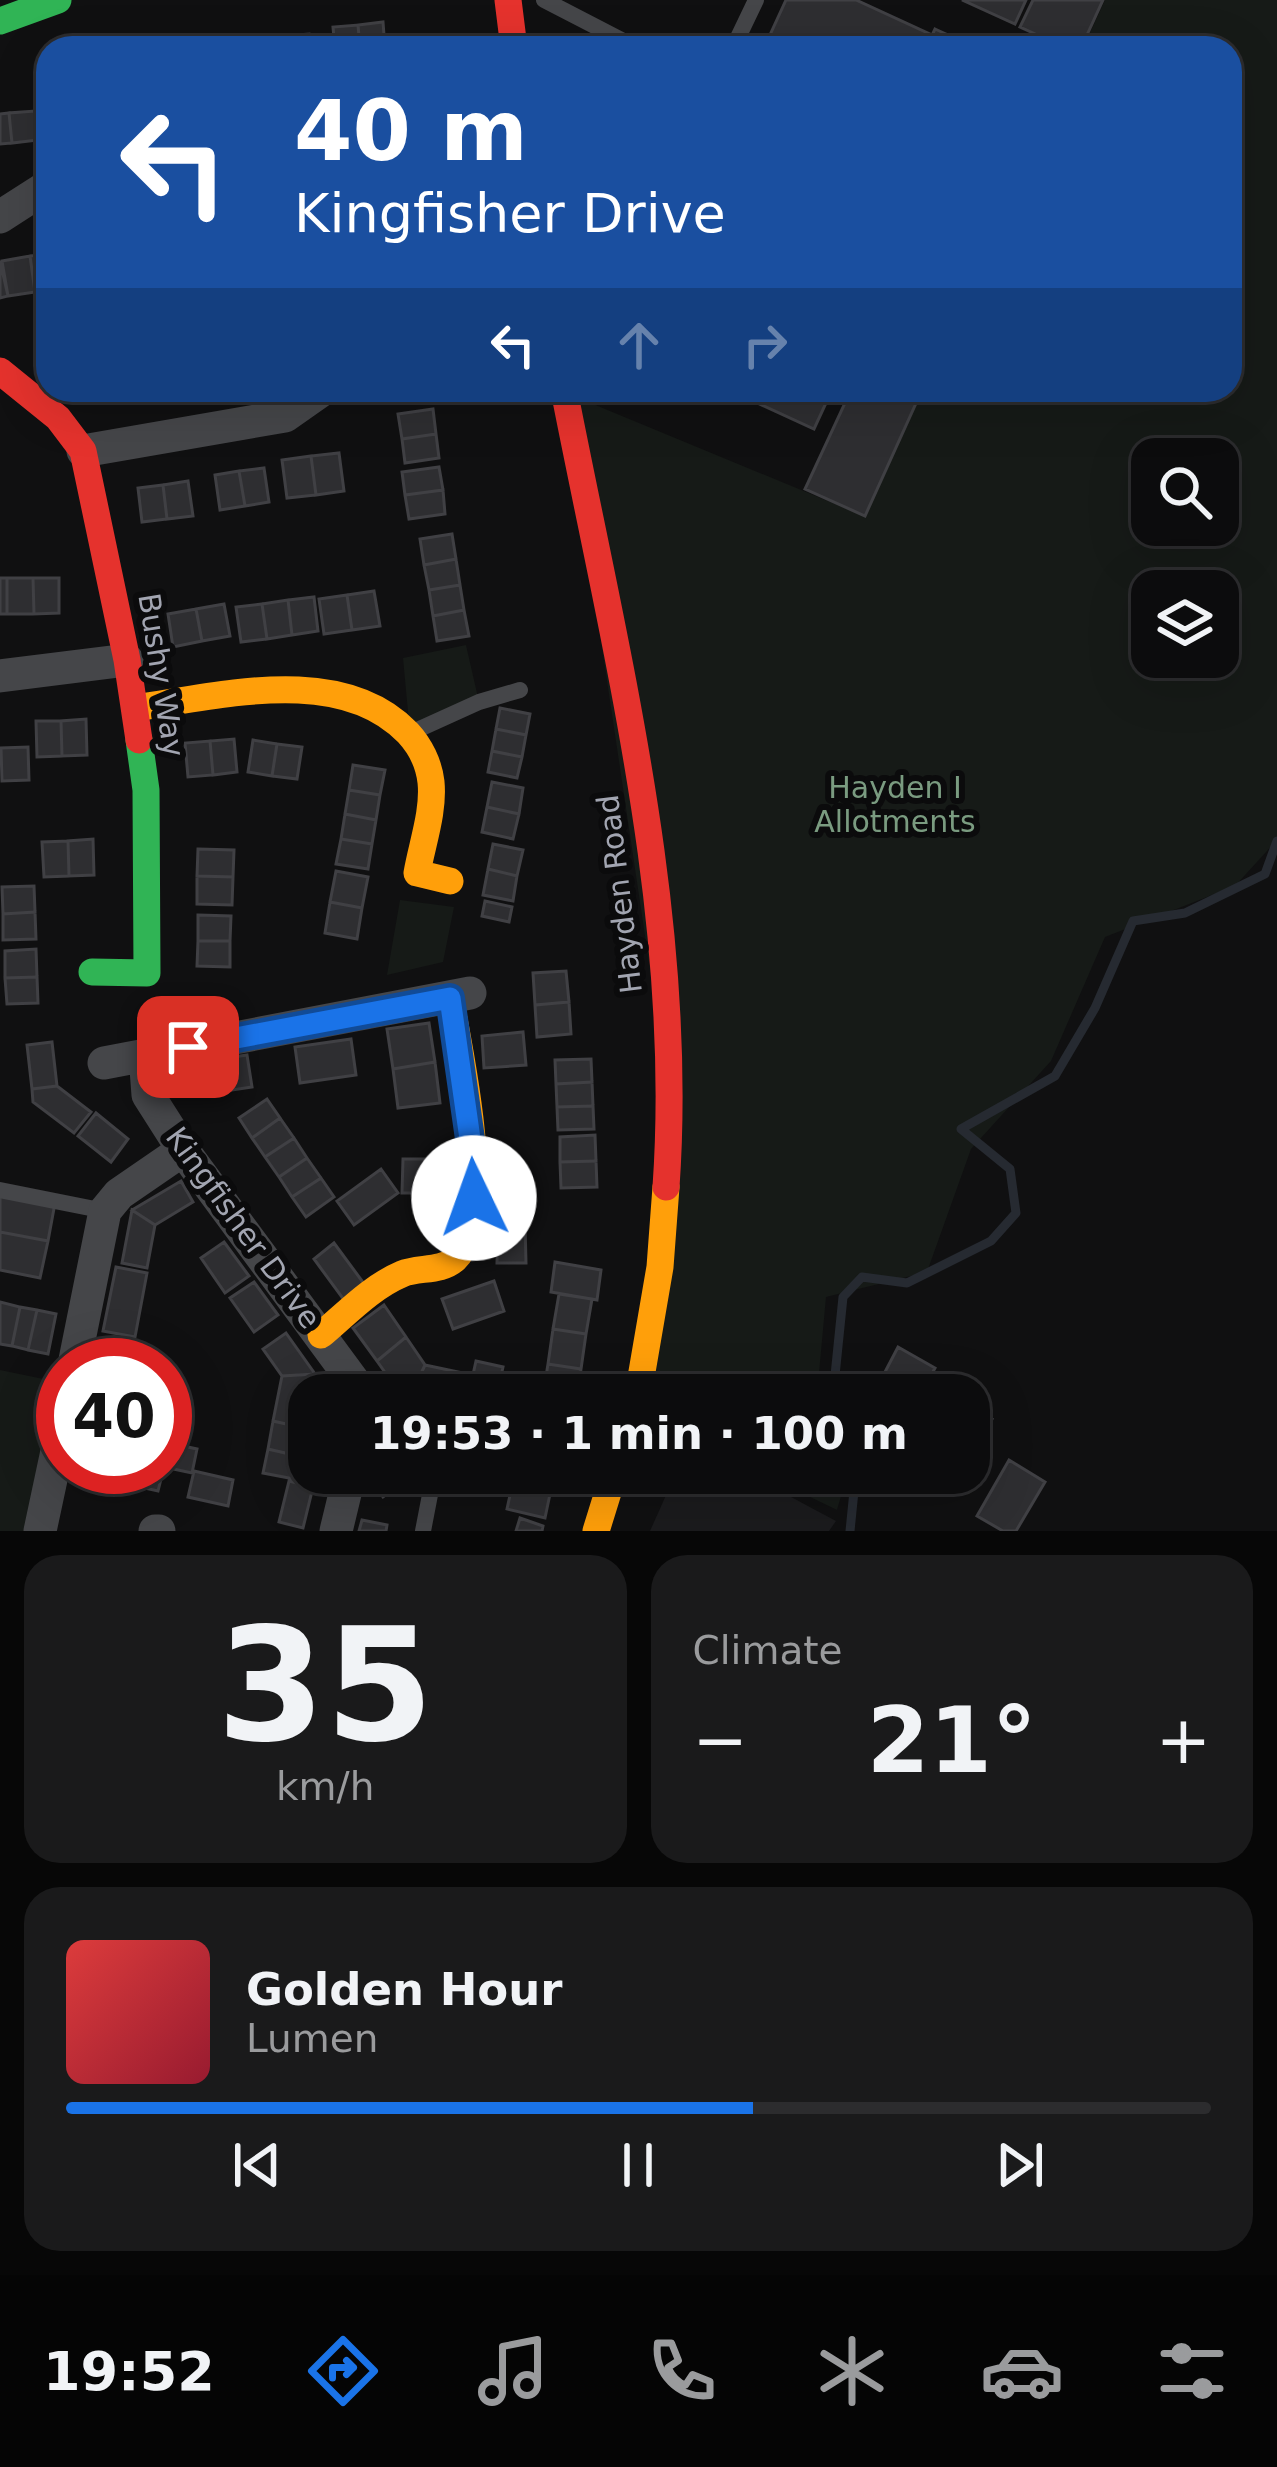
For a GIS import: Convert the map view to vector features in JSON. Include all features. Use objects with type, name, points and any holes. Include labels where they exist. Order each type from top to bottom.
[{"type":"street","points":[[0,21],[58,0]]},
{"type":"street","points":[[508,0],[512,36]]},
{"type":"street","points":[[0,217],[36,194]]},
{"type":"street","name":"Bushy Way","points":[[0,371],[36,400]]},
{"type":"street","name":"Bushy Way","points":[[38,402],[58,418],[83,451],[128,661],[146,790],[148,973],[92,972]]},
{"type":"street","points":[[83,451],[285,416],[305,402]]},
{"type":"street","name":"Hayden Road","points":[[566,402],[637,758],[666,1004],[670,1190],[663,1266],[642,1374]]},
{"type":"street","points":[[0,676],[128,661]]},
{"type":"street","points":[[135,708],[237,694],[333,692],[376,704],[410,733],[432,783],[417,873],[450,881]]},
{"type":"street","points":[[104,1063],[461,995],[475,1174],[471,1236],[457,1258],[395,1278],[321,1335]]},
{"type":"street","name":"Kingfisher Drive","points":[[145,1055],[148,1095],[346,1374]]},
{"type":"street","points":[[79,1338],[105,1211],[119,1194],[183,1150]]},
{"type":"street","points":[[40,1531],[48,1494]]},
{"type":"street","points":[[336,1531],[345,1494]]},
{"type":"street","points":[[596,1531],[607,1494]]},
{"type":"lane","points":[[544,0],[614,36]]},
{"type":"lane","points":[[739,36],[756,0]]},
{"type":"lane","points":[[410,733],[479,702],[520,690]]},
{"type":"lane","points":[[0,1190],[105,1211]]},
{"type":"lane","points":[[423,1531],[430,1494]]},
{"type":"shaded area","points":[[667,1494],[785,1494],[836,1521],[829,1531],[650,1531]]},
{"type":"green space","name":"Hayden I Allotments","points":[[1105,0],[1277,0],[1277,840],[1235,886],[1105,937],[1051,1061],[971,1149],[927,1272],[826,1297],[819,1374],[641,1374],[672,1117],[565,402],[588,402],[864,516],[917,402],[1242,402],[1242,36],[1088,36]]},
{"type":"green space","points":[[466,645],[479,702],[410,733],[403,658]]},
{"type":"green space","points":[[400,900],[454,907],[443,962],[387,975]]},
{"type":"green space","points":[[0,1370],[36,1377],[36,1494],[48,1494],[40,1531],[0,1531]]},
{"type":"green space","points":[[804,1494],[840,1494],[837,1510]]},
{"type":"building","points":[[786,0],[856,0],[932,35],[932,36],[770,36]]},
{"type":"building","points":[[962,0],[1026,0],[1015,24]]},
{"type":"building","points":[[1033,0],[1103,0],[1086,36],[1040,36],[1020,27]]},
{"type":"building","points":[[383,22],[384,36],[359,36],[358,25]]},
{"type":"building","points":[[358,25],[359,36],[334,36],[333,27]]},
{"type":"building","points":[[35,111],[36,140],[12,143],[9,113]]},
{"type":"building","points":[[9,113],[12,143],[0,144],[0,114]]},
{"type":"building","points":[[36,255],[35,292],[30,256]]},
{"type":"building","points":[[30,256],[35,292],[8,296],[2,261]]},
{"type":"building","points":[[0,261],[8,296],[0,298]]},
{"type":"building","points":[[755,402],[826,402],[814,429]]},
{"type":"building","points":[[845,402],[917,402],[865,516],[805,489]]},
{"type":"building","points":[[433,409],[436,434],[402,439],[398,414]]},
{"type":"building","points":[[436,434],[439,458],[405,463],[402,439]]},
{"type":"building","points":[[339,453],[344,491],[316,495],[311,456]]},
{"type":"building","points":[[311,456],[316,495],[287,498],[282,460]]},
{"type":"building","points":[[439,467],[443,490],[405,495],[402,472]]},
{"type":"building","points":[[264,468],[269,502],[245,506],[239,471]]},
{"type":"building","points":[[239,471],[245,506],[220,510],[215,475]]},
{"type":"building","points":[[188,481],[193,516],[167,519],[163,485]]},
{"type":"building","points":[[163,485],[167,519],[142,522],[138,488]]},
{"type":"building","points":[[443,490],[445,514],[409,519],[405,495]]},
{"type":"building","points":[[452,534],[456,559],[424,565],[420,539]]},
{"type":"building","points":[[456,559],[460,585],[429,590],[424,565]]},
{"type":"building","points":[[0,578],[7,578],[7,614],[0,614]]},
{"type":"building","points":[[7,578],[33,578],[34,614],[7,614]]},
{"type":"building","points":[[33,578],[59,578],[59,613],[34,614]]},
{"type":"building","points":[[460,585],[464,610],[433,616],[429,590]]},
{"type":"building","points":[[374,591],[380,626],[352,630],[347,595]]},
{"type":"building","points":[[347,595],[352,630],[324,634],[319,599]]},
{"type":"building","points":[[314,597],[318,631],[292,635],[288,600]]},
{"type":"building","points":[[288,600],[292,635],[267,639],[262,604]]},
{"type":"building","points":[[224,604],[230,636],[202,641],[196,609]]},
{"type":"building","points":[[262,604],[267,639],[241,642],[236,607]]},
{"type":"building","points":[[196,609],[202,641],[173,647],[168,614]]},
{"type":"building","points":[[464,610],[469,636],[437,641],[433,616]]},
{"type":"building","points":[[500,708],[530,714],[526,735],[496,729]]},
{"type":"building","points":[[86,719],[87,755],[62,756],[61,721]]},
{"type":"building","points":[[36,721],[61,721],[62,756],[37,757]]},
{"type":"building","points":[[496,729],[526,735],[522,757],[492,751]]},
{"type":"building","points":[[234,739],[237,772],[213,775],[210,741]]},
{"type":"building","points":[[253,740],[277,744],[272,776],[248,772]]},
{"type":"building","points":[[210,741],[213,775],[188,777],[185,743]]},
{"type":"building","points":[[277,744],[302,747],[297,779],[272,776]]},
{"type":"building","points":[[28,747],[29,780],[2,781],[1,748]]},
{"type":"building","points":[[492,751],[522,757],[517,778],[488,772]]},
{"type":"building","points":[[353,765],[385,770],[380,795],[349,790]]},
{"type":"building","points":[[492,782],[523,788],[519,814],[487,807]]},
{"type":"building","points":[[349,790],[380,795],[376,820],[345,814]]},
{"type":"building","points":[[487,807],[519,814],[513,839],[482,832]]},
{"type":"building","points":[[345,814],[376,820],[372,844],[341,839]]},
{"type":"building","points":[[93,839],[94,875],[69,876],[68,841]]},
{"type":"building","points":[[341,839],[372,844],[368,869],[336,864]]},
{"type":"building","points":[[68,841],[69,876],[44,877],[42,842]]},
{"type":"building","points":[[493,844],[523,850],[517,876],[488,869]]},
{"type":"building","points":[[198,849],[234,850],[233,877],[197,876]]},
{"type":"building","points":[[488,869],[517,876],[513,901],[483,895]]},
{"type":"building","points":[[336,871],[368,877],[362,908],[330,902]]},
{"type":"building","points":[[197,876],[233,877],[232,905],[197,904]]},
{"type":"building","points":[[34,886],[35,912],[3,914],[2,887]]},
{"type":"building","points":[[485,901],[512,907],[509,922],[482,916]]},
{"type":"building","points":[[330,902],[362,908],[357,939],[325,933]]},
{"type":"building","points":[[35,912],[36,939],[3,940],[3,914]]},
{"type":"building","points":[[198,915],[231,916],[230,941],[198,941]]},
{"type":"building","points":[[198,941],[230,941],[230,967],[197,966]]},
{"type":"building","points":[[36,949],[37,977],[5,978],[5,951]]},
{"type":"building","points":[[566,971],[569,1002],[535,1005],[533,973]]},
{"type":"building","points":[[37,977],[38,1003],[7,1004],[5,978]]},
{"type":"building","points":[[569,1002],[571,1034],[537,1037],[535,1005]]},
{"type":"building","points":[[429,1023],[435,1062],[393,1069],[387,1029]]},
{"type":"building","points":[[523,1032],[526,1065],[484,1068],[482,1036]]},
{"type":"building","points":[[351,1039],[356,1075],[300,1083],[295,1047]]},
{"type":"building","points":[[52,1042],[57,1086],[32,1089],[27,1045]]},
{"type":"building","points":[[247,1055],[252,1087],[205,1094],[200,1062]]},
{"type":"building","points":[[591,1059],[592,1082],[556,1084],[555,1060]]},
{"type":"building","points":[[435,1062],[440,1103],[398,1108],[393,1069]]},
{"type":"building","points":[[592,1082],[593,1106],[557,1107],[556,1084]]},
{"type":"building","points":[[57,1086],[91,1112],[74,1133],[33,1102],[32,1089]]},
{"type":"building","points":[[267,1099],[280,1118],[252,1138],[239,1118]]},
{"type":"building","points":[[593,1106],[594,1129],[558,1130],[557,1107]]},
{"type":"building","points":[[96,1113],[128,1139],[111,1162],[78,1136]]},
{"type":"building","points":[[280,1118],[294,1138],[265,1157],[252,1138]]},
{"type":"building","points":[[595,1135],[596,1161],[560,1162],[560,1137]]},
{"type":"building","points":[[294,1138],[307,1158],[279,1177],[265,1157]]},
{"type":"building","points":[[307,1158],[321,1178],[292,1197],[279,1177]]},
{"type":"building","points":[[403,1159],[449,1159],[448,1193],[402,1193]]},
{"type":"building","points":[[596,1161],[597,1187],[561,1188],[560,1162]]},
{"type":"building","points":[[381,1169],[398,1193],[354,1225],[337,1201]]},
{"type":"building","points":[[321,1178],[334,1197],[306,1217],[292,1197]]},
{"type":"building","points":[[181,1181],[193,1202],[155,1225],[132,1210]]},
{"type":"building","points":[[526,1182],[525,1223],[498,1223],[498,1183]]},
{"type":"building","points":[[0,1192],[55,1203],[48,1241],[0,1232]]},
{"type":"building","points":[[132,1210],[155,1225],[147,1268],[122,1263]]},
{"type":"building","points":[[498,1223],[525,1223],[526,1263],[497,1263]]},
{"type":"building","points":[[0,1232],[48,1241],[40,1278],[0,1270]]},
{"type":"building","points":[[224,1242],[249,1276],[225,1293],[201,1258]]},
{"type":"building","points":[[334,1243],[365,1285],[344,1300],[314,1259]]},
{"type":"building","points":[[555,1262],[601,1270],[597,1300],[551,1292]]},
{"type":"building","points":[[116,1267],[147,1273],[135,1337],[103,1331]]},
{"type":"building","points":[[494,1281],[504,1311],[453,1329],[442,1299]]},
{"type":"building","points":[[254,1282],[278,1315],[254,1332],[230,1298]]},
{"type":"building","points":[[559,1294],[592,1299],[586,1334],[553,1329]]},
{"type":"building","points":[[0,1302],[20,1307],[12,1346],[0,1344]]},
{"type":"building","points":[[384,1305],[406,1337],[377,1361],[353,1328]]},
{"type":"building","points":[[20,1307],[37,1310],[28,1350],[12,1346]]},
{"type":"building","points":[[37,1310],[56,1314],[51,1338],[36,1338],[36,1352],[28,1350]]},
{"type":"building","points":[[553,1329],[586,1334],[581,1369],[548,1364]]},
{"type":"building","points":[[286,1333],[315,1374],[282,1376],[263,1349]]},
{"type":"building","points":[[406,1337],[425,1365],[421,1374],[386,1374],[377,1361]]},
{"type":"building","points":[[898,1347],[935,1368],[932,1374],[885,1372]]},
{"type":"building","points":[[476,1361],[503,1367],[501,1374],[473,1374]]},
{"type":"building","points":[[548,1364],[581,1369],[580,1374],[546,1374]]},
{"type":"building","points":[[425,1365],[467,1374],[421,1374]]},
{"type":"building","points":[[282,1376],[288,1376],[288,1424],[273,1421]]},
{"type":"building","points":[[273,1421],[288,1424],[288,1454],[268,1449]]},
{"type":"building","points":[[268,1449],[288,1454],[288,1478],[263,1473]]},
{"type":"building","points":[[1009,1460],[1045,1482],[1016,1531],[1003,1531],[977,1516]]},
{"type":"building","points":[[194,1471],[233,1480],[228,1506],[188,1497]]},
{"type":"building","points":[[288,1485],[288,1494],[311,1494],[303,1528],[279,1522]]},
{"type":"building","points":[[510,1494],[550,1494],[545,1518],[507,1509]]},
{"type":"building","points":[[520,1518],[543,1526],[542,1531],[516,1531]]},
{"type":"building","points":[[362,1520],[387,1525],[386,1531],[359,1531]]},
{"type":"waterway","points":[[835,1374],[843,1297],[862,1277],[907,1283],[991,1241],[1016,1213],[1010,1169],[961,1129],[1055,1076],[1095,1008],[1133,921],[1185,913],[1265,874],[1277,841]]},
{"type":"waterway","points":[[850,1531],[854,1494]]},
{"type":"traffic: fast","points":[[0,21],[58,0]]},
{"type":"traffic: fast","points":[[92,972],[147,973],[146,790],[139,740]]},
{"type":"traffic: slow","points":[[135,708],[278,690],[315,691],[381,711],[412,738],[430,775],[431,805],[417,873],[450,881]]},
{"type":"traffic: slow","points":[[321,1335],[391,1279],[449,1263],[467,1239],[473,1209],[472,1134],[450,998]]},
{"type":"traffic: slow","points":[[642,1374],[660,1267],[666,1187]]},
{"type":"traffic: slow","points":[[596,1531],[607,1494]]},
{"type":"traffic: jam","points":[[508,0],[512,36]]},
{"type":"traffic: jam","points":[[0,371],[36,400]]},
{"type":"traffic: jam","points":[[38,402],[58,418],[83,451],[139,740]]},
{"type":"traffic: jam","points":[[566,402],[624,686],[656,886],[669,1087],[666,1187]]},
{"type":"route","points":[[188,1047],[450,998],[475,1174],[474,1198]]}]
